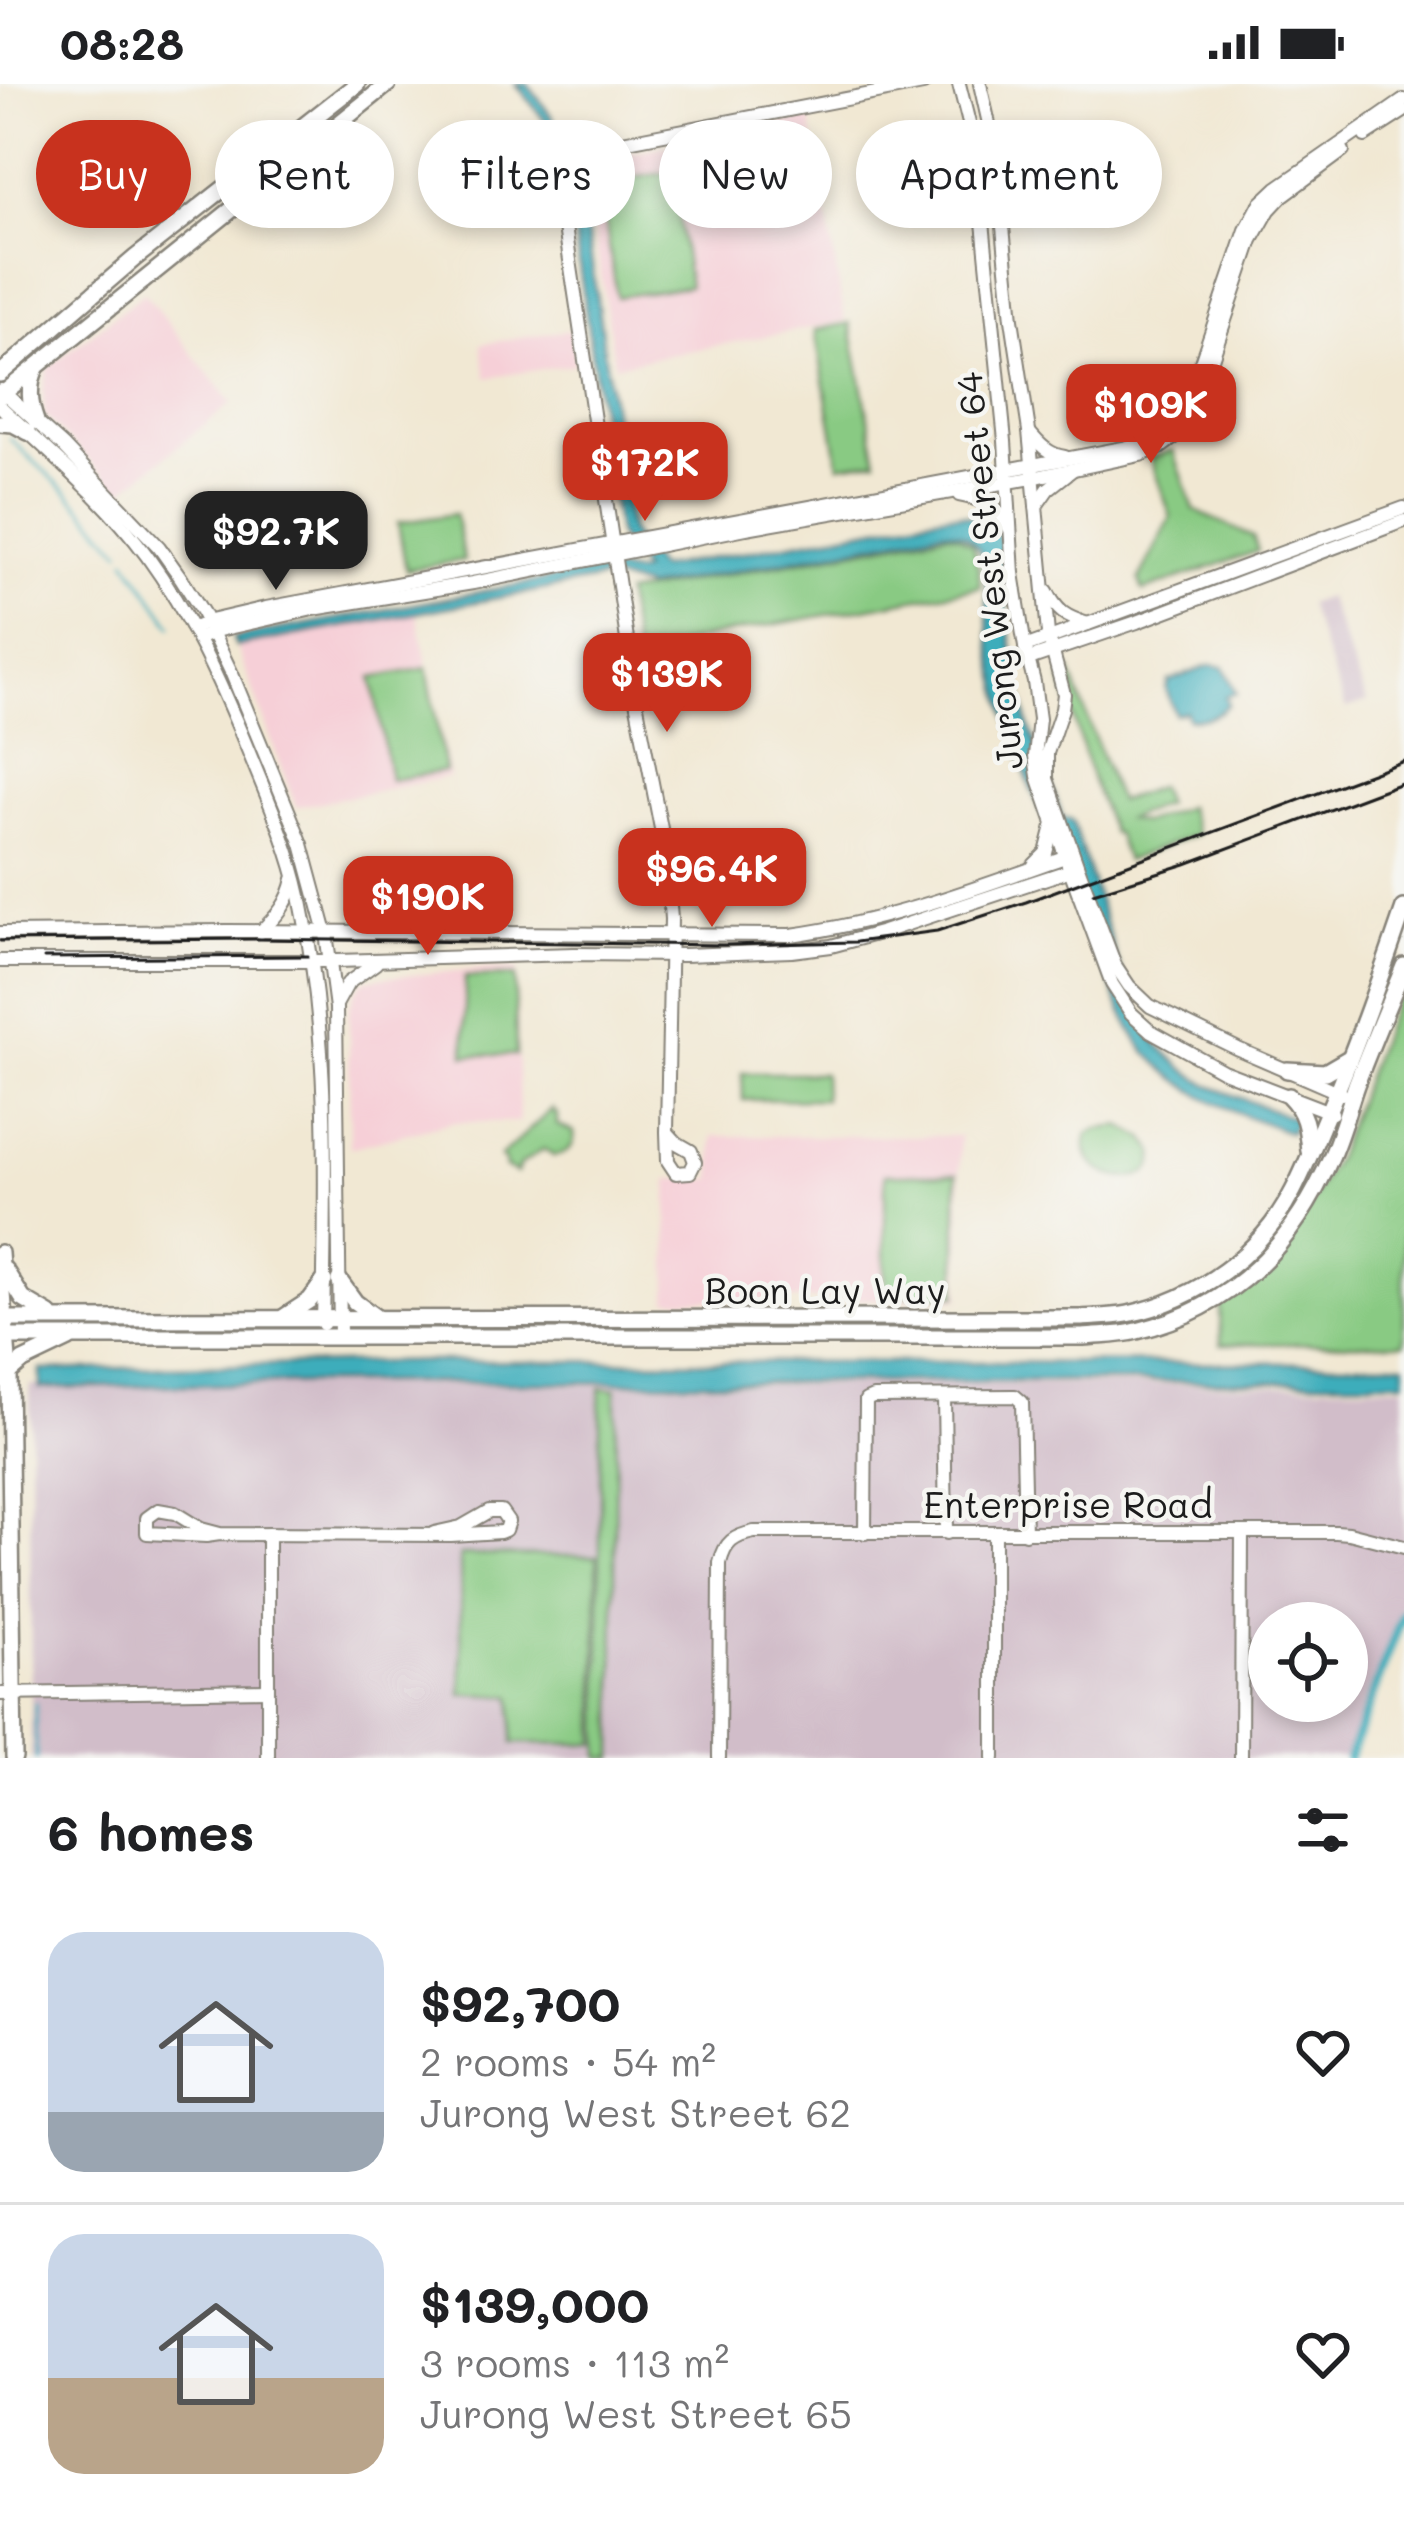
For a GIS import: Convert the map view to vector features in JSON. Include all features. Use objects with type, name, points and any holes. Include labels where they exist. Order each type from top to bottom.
[{"type":"main road","points":[[0,370],[357,84]]},
{"type":"main road","points":[[1,396],[388,84]]},
{"type":"main road","points":[[0,423],[32,426],[30,384],[38,365]]},
{"type":"main road","name":"Boon Lay Way","points":[[3,1328],[72,1338],[331,1328],[1083,1337],[1132,1333],[1170,1322],[1244,1281],[1283,1243],[1333,1154],[1345,1118],[1352,1056],[1404,908]]},
{"type":"main road","name":"Boon Lay Way","points":[[3,1328],[58,1318],[281,1319],[331,1328],[380,1319],[1082,1318],[1159,1306],[1231,1267],[1264,1236],[1292,1192],[1328,1112],[1344,1095],[1404,966]]},
{"type":"main road","points":[[1287,1070],[1325,1072],[1352,1056]]},
{"type":"main road","points":[[1289,1096],[1305,1118],[1309,1154]]},
{"type":"main road","points":[[1,1259],[23,1299],[58,1318]]},
{"type":"main road","points":[[1,1259],[9,1373],[6,1694],[14,1758]]},
{"type":"main road","points":[[281,1319],[331,1280],[380,1319]]},
{"type":"main road","points":[[9,1373],[23,1361],[72,1338]]},
{"type":"street","points":[[668,1132],[671,935],[666,854],[637,706],[565,208],[573,177],[600,151],[616,143],[923,84]]},
{"type":"street","name":"Jurong West Street 64","points":[[959,84],[979,178],[1013,573],[1039,719],[1035,756],[1053,823],[1114,964],[1138,996],[1162,1014],[1344,1095]]},
{"type":"street","name":"Jurong West Street 64","points":[[980,84],[993,133],[1041,579],[1064,694],[1047,753],[1047,779],[1112,984],[1151,1031],[1193,1056],[1345,1118]]},
{"type":"street","points":[[202,631],[450,587],[972,476],[1071,463],[1156,438],[1170,428],[1187,404],[1246,230],[1261,204],[1404,100]]},
{"type":"street","points":[[1028,431],[1071,463],[1140,455],[1179,434],[1195,409],[1252,240],[1269,210],[1282,196],[1404,111]]},
{"type":"street","points":[[1,396],[137,544],[232,674],[302,844],[326,932],[336,1008],[331,1328]]},
{"type":"street","points":[[972,476],[994,460],[1005,441]]},
{"type":"street","points":[[1035,508],[1071,463]]},
{"type":"street","points":[[614,549],[946,494],[1006,475]]},
{"type":"street","points":[[946,494],[991,504],[1012,535]]},
{"type":"street","points":[[1058,674],[1089,632],[1404,508]]},
{"type":"street","points":[[1027,653],[1404,521]]},
{"type":"street","points":[[1041,579],[1054,606],[1089,632]]},
{"type":"street","points":[[202,631],[295,875],[318,1001],[331,1280]]},
{"type":"street","points":[[1023,872],[1046,853],[1053,823]]},
{"type":"street","points":[[0,933],[791,935],[881,918],[1023,872],[1072,862]]},
{"type":"street","points":[[0,962],[792,951],[831,946],[965,907],[1072,862]]},
{"type":"street","points":[[260,932],[282,910],[295,875]]},
{"type":"street","points":[[336,1008],[348,983],[382,959]]},
{"type":"street","points":[[865,1533],[866,1400],[872,1397],[1020,1399],[1025,1533]]},
{"type":"street","points":[[944,1397],[946,1533]]},
{"type":"street","points":[[220,1534],[168,1511],[158,1510],[147,1518],[147,1533],[206,1536],[452,1535],[500,1532],[508,1521],[501,1511],[489,1510],[461,1527],[434,1534]]},
{"type":"street","name":"Enterprise Road","points":[[719,1758],[720,1563],[731,1539],[754,1532],[1349,1532],[1404,1547]]},
{"type":"street","points":[[994,1533],[994,1758]]},
{"type":"street","points":[[1241,1758],[1242,1533]]},
{"type":"street","points":[[268,1534],[268,1758]]},
{"type":"street","points":[[6,1694],[267,1690]]},
{"type":"shaded area","points":[[659,147],[659,228],[829,228],[845,321],[615,365],[594,228],[635,228],[635,152]]},
{"type":"shaded area","points":[[144,293],[232,403],[121,492],[45,416],[43,391],[48,368]]},
{"type":"shaded area","points":[[569,330],[575,364],[487,378],[481,344]]},
{"type":"shaded area","points":[[1327,597],[1367,702],[1346,709],[1307,604]]},
{"type":"shaded area","points":[[417,613],[449,777],[296,807],[237,647]]},
{"type":"shaded area","points":[[517,970],[519,1122],[452,1122],[350,1148],[349,1009],[356,990],[364,981],[378,978]]},
{"type":"shaded area","points":[[713,1136],[960,1136],[960,1299],[668,1300],[668,1179],[713,1179]]},
{"type":"shaded area","points":[[30,1385],[1404,1386],[1404,1600],[1368,1703],[1368,1602],[1248,1602],[1248,1722],[1362,1722],[1349,1758],[31,1758]]},
{"type":"green space","points":[[659,174],[659,228],[680,228],[689,286],[617,297],[606,228],[635,228],[635,178]]},
{"type":"green space","points":[[850,323],[877,460],[839,465],[815,330]]},
{"type":"green space","points":[[1173,450],[1194,510],[1253,537],[1258,551],[1143,591],[1139,580],[1171,517],[1150,458]]},
{"type":"green space","points":[[455,514],[464,560],[406,570],[398,523]]},
{"type":"green space","points":[[948,533],[972,544],[980,587],[635,654],[625,594]]},
{"type":"green space","points":[[427,668],[445,771],[390,780],[372,678]]},
{"type":"green space","points":[[1070,671],[1118,801],[1158,787],[1165,804],[1127,819],[1142,823],[1187,807],[1197,834],[1126,861],[1091,778],[1062,679]]},
{"type":"green space","points":[[1404,975],[1404,1343],[1221,1344],[1220,1302],[1249,1284],[1286,1246],[1336,1157]]},
{"type":"green space","points":[[515,976],[516,1055],[465,1055],[465,977]]},
{"type":"green space","points":[[742,1073],[823,1073],[824,1099],[743,1100]]},
{"type":"green space","points":[[552,1109],[557,1125],[574,1132],[570,1149],[553,1156],[544,1149],[516,1173],[505,1167],[500,1157]]},
{"type":"green space","points":[[1121,1126],[1144,1138],[1155,1153],[1148,1172],[1117,1177],[1089,1158],[1088,1134]]},
{"type":"green space","points":[[885,1174],[957,1174],[957,1295],[885,1295]]},
{"type":"green space","points":[[600,1388],[616,1389],[614,1758],[600,1758]]},
{"type":"green space","points":[[460,1555],[597,1556],[596,1744],[513,1743],[513,1696],[462,1694]]},
{"type":"water","points":[[516,84],[528,84],[554,120],[544,120]]},
{"type":"water","points":[[574,228],[587,228],[630,532],[658,568],[948,514],[966,515],[997,533],[1028,723],[1063,818],[1072,820],[1132,1005],[1158,1044],[1183,1068],[1212,1087],[1296,1119],[1290,1133],[1215,1103],[1181,1083],[1149,1055],[1129,1025],[1017,750],[992,654],[982,558],[976,545],[962,535],[940,531],[647,588],[607,578],[236,646],[233,638],[604,569],[642,571],[617,534]]},
{"type":"water","points":[[1211,665],[1224,667],[1236,693],[1225,696],[1228,704],[1204,718],[1187,718],[1186,711],[1175,714],[1166,689],[1168,681]]},
{"type":"water","points":[[429,1361],[1404,1363],[1404,1381],[309,1383],[40,1388],[40,1370]]},
{"type":"waterway","points":[[10,439],[121,551]]},
{"type":"waterway","points":[[126,559],[172,626]]},
{"type":"waterway","points":[[1349,1758],[1404,1612]]},
{"type":"waterway","points":[[35,1703],[36,1758]]},
{"type":"railway","points":[[0,941],[856,942],[937,931],[1026,902],[1404,761]]},
{"type":"railway","points":[[1093,893],[1186,864],[1404,782]]},
{"type":"railway","points":[[44,958],[308,956]]}]
